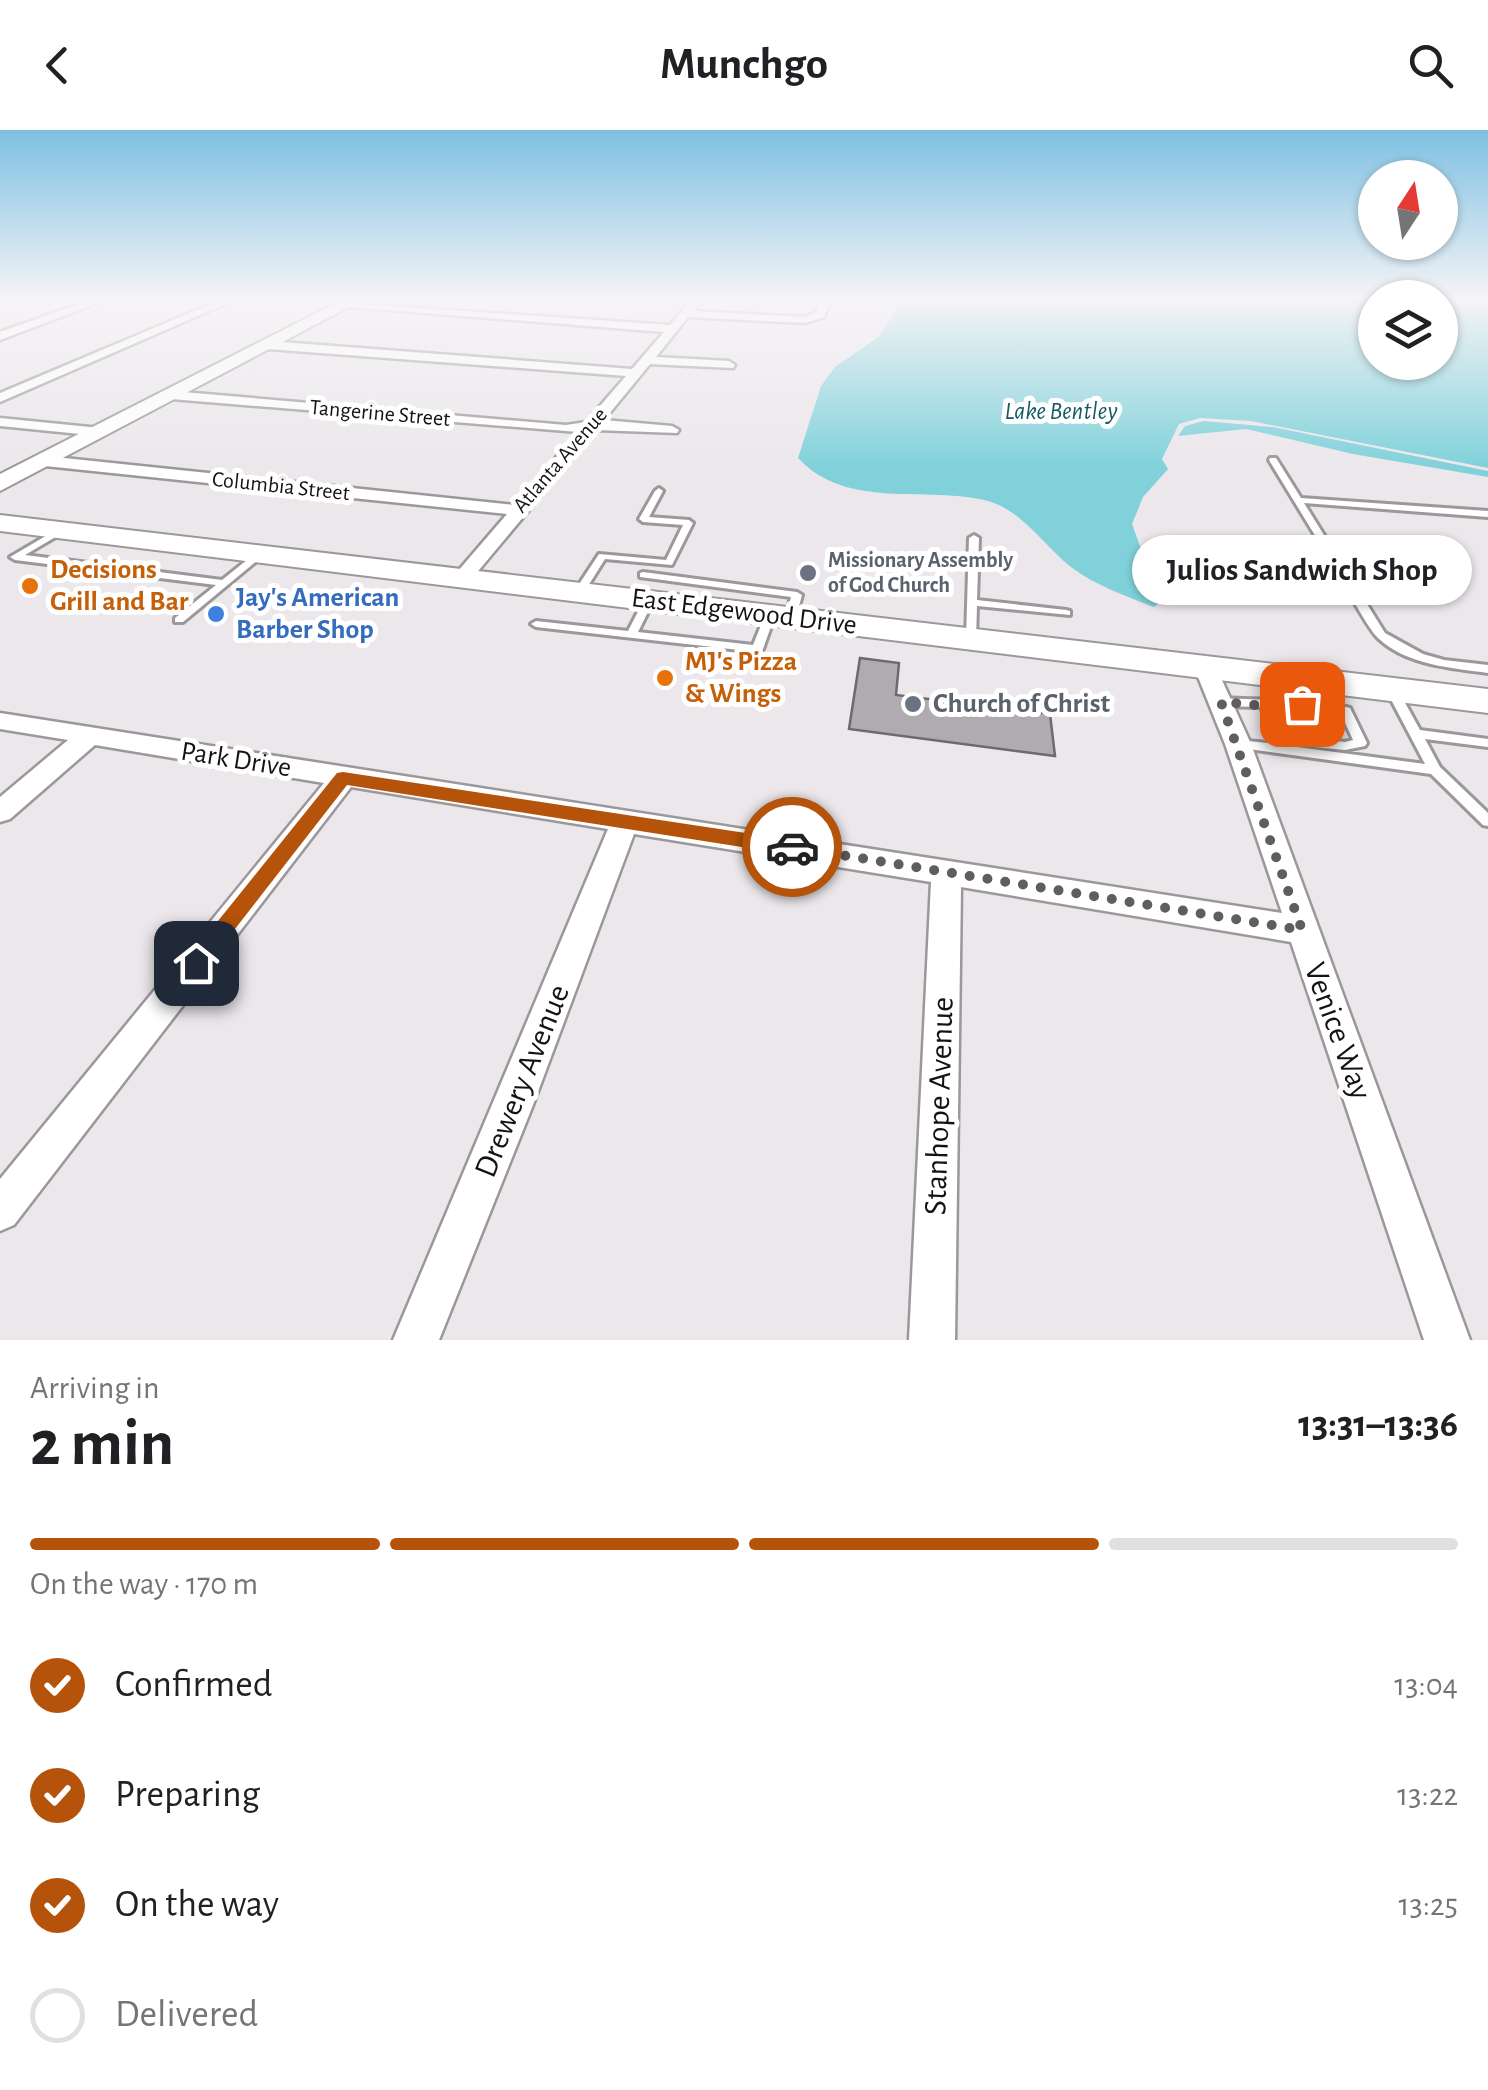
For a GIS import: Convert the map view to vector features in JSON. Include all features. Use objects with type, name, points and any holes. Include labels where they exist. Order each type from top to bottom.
[{"type":"street","points":[[0,398],[102,354]]},
{"type":"street","points":[[0,484],[250,354]]},
{"type":"street","points":[[436,354],[641,366],[730,365]]},
{"type":"street","name":"Atlanta Avenue","points":[[462,578],[651,354]]},
{"type":"street","name":"Tangerine Street","points":[[172,395],[588,428],[604,424],[672,430]]},
{"type":"street","points":[[0,422],[100,432]]},
{"type":"street","name":"Columbia Street","points":[[45,461],[517,510]]},
{"type":"street","name":"East Edgewood Drive","points":[[0,523],[578,592],[652,591],[740,599],[780,616],[1205,667],[1339,697],[1392,690],[1488,702]]},
{"type":"street","name":"Venice Way","points":[[1205,667],[1221,702],[1254,746],[1302,930],[1448,1340]]},
{"type":"street","name":"Park Drive","points":[[0,721],[1302,930]]},
{"type":"street","points":[[0,812],[90,736]]},
{"type":"street","points":[[0,1211],[343,778]]},
{"type":"street","name":"Drewery Avenue","points":[[416,1340],[514,1106],[625,821]]},
{"type":"street","name":"Stanhope Avenue","points":[[932,1340],[946,873]]},
{"type":"lane","points":[[1273,460],[1381,635],[1425,661],[1488,669]]},
{"type":"lane","points":[[578,592],[602,556],[669,563],[689,523],[642,518],[659,491]]},
{"type":"lane","points":[[1297,500],[1488,514]]},
{"type":"lane","points":[[60,530],[15,558],[224,583]]},
{"type":"lane","points":[[971,639],[974,538]]},
{"type":"lane","points":[[178,620],[260,554]]},
{"type":"lane","points":[[1234,559],[1340,569]]},
{"type":"lane","points":[[631,635],[652,591],[651,561]]},
{"type":"lane","points":[[972,602],[1066,614]]},
{"type":"lane","points":[[536,624],[757,649],[780,616]]},
{"type":"lane","points":[[1392,690],[1435,770],[1487,822]]},
{"type":"lane","points":[[1221,702],[1267,706],[1279,701],[1339,697],[1361,743],[1344,746],[1282,738],[1254,746]]},
{"type":"lane","points":[[1267,706],[1282,738]]},
{"type":"lane","points":[[1416,734],[1488,743]]},
{"type":"lane","points":[[1254,746],[1435,770]]},
{"type":"water","name":"Lake Bentley","points":[[853,354],[1358,354],[1358,380],[1458,380],[1458,354],[1488,354],[1488,468],[1251,421],[1200,418],[1179,424],[1162,459],[1168,469],[1143,497],[1132,524],[1160,602],[1154,607],[1081,574],[1001,506],[964,497],[864,491],[818,474],[798,458],[821,386],[835,367]]},
{"type":"water","points":[[1204,421],[1273,427],[1488,471],[1488,477],[1353,454],[1246,429],[1178,436],[1185,426]]},
{"type":"building","name":"Church of Christ","points":[[860,658],[899,663],[896,695],[1050,714],[1055,756],[849,729]]},
{"type":"way so far","points":[[792,847],[1302,930],[1221,702],[1302,704]]},
{"type":"place","name":"Missionary Assembly of God Church","points":[[808,573]]},
{"type":"place","name":"Decisions Grill and Bar","points":[[30,586]]},
{"type":"place","name":"Jay's American Barber Shop","points":[[216,614]]},
{"type":"place","name":"MJ's Pizza & Wings","points":[[665,678]]},
{"type":"place","name":"Church of Christ","points":[[913,704]]},
{"type":"place","name":"Julios Sandwich Shop","points":[[1302,704]]},
{"type":"route","points":[[196,963],[343,778],[792,847]]}]
